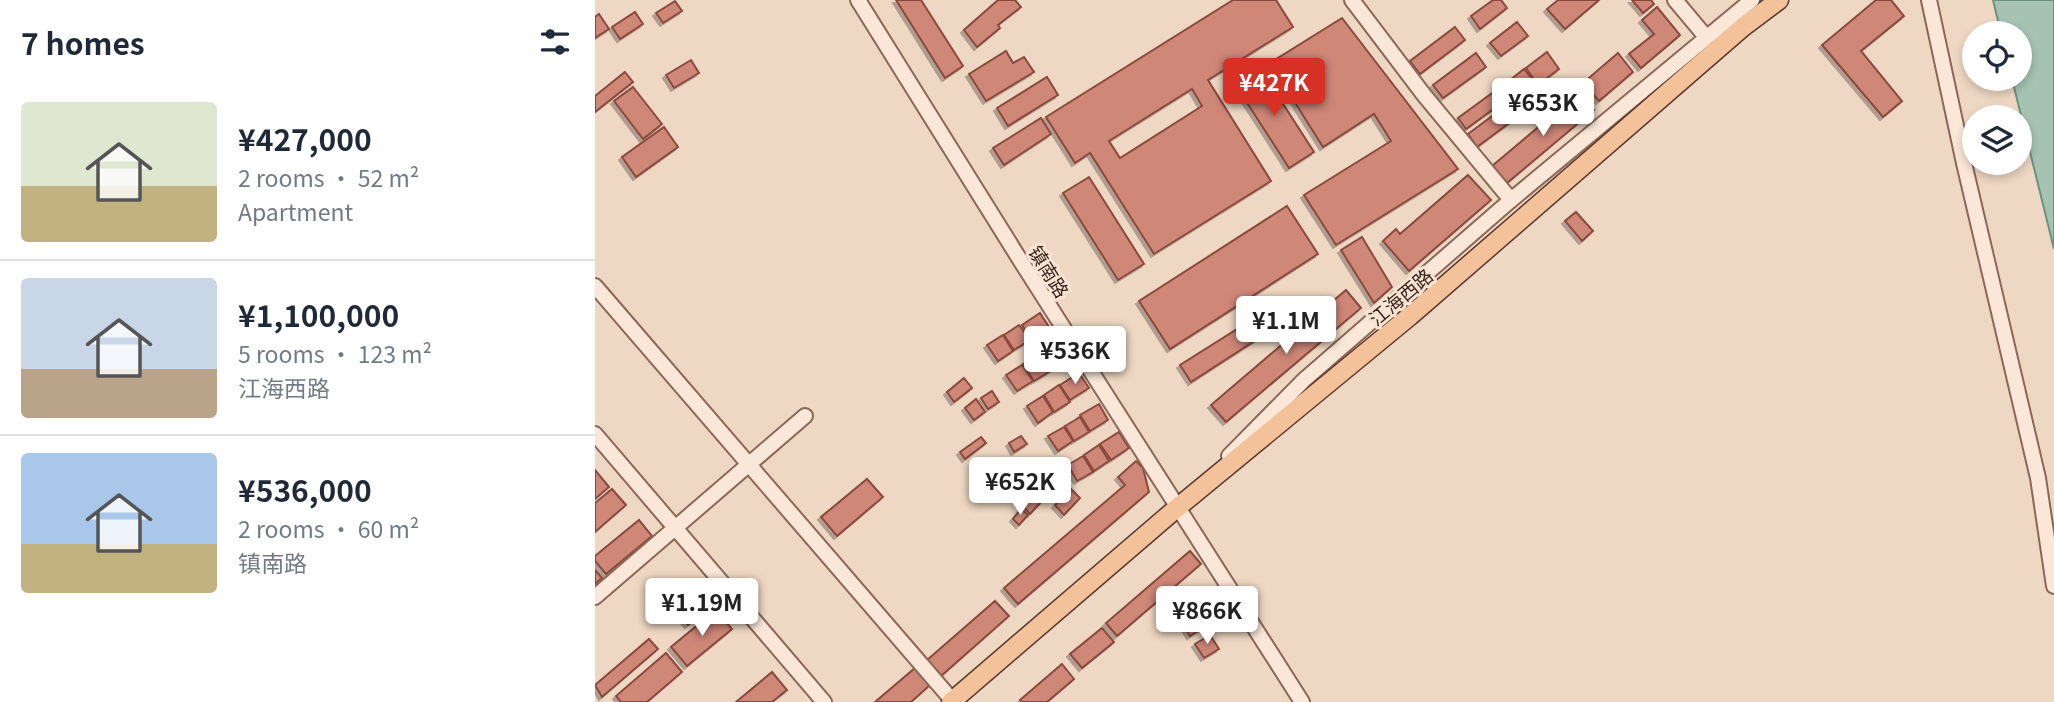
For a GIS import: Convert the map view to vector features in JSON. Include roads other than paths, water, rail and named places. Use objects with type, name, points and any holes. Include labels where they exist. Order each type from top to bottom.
[{"type":"main road","name":"江海西路","points":[[952,701],[1178,507],[1410,316],[1743,27],[1779,0]]},
{"type":"street","name":"镇南路","points":[[859,0],[1029,275],[1302,702]]},
{"type":"street","points":[[1352,0],[1424,95],[1511,200]]},
{"type":"street","points":[[1675,0],[1706,37]]},
{"type":"street","points":[[1178,507],[1304,380],[1511,200],[1752,0]]},
{"type":"street","points":[[1929,0],[1964,163],[2038,478],[2054,586]]},
{"type":"street","points":[[595,286],[952,701]]},
{"type":"street","points":[[595,597],[805,416]]},
{"type":"street","points":[[595,434],[824,702]]}]
